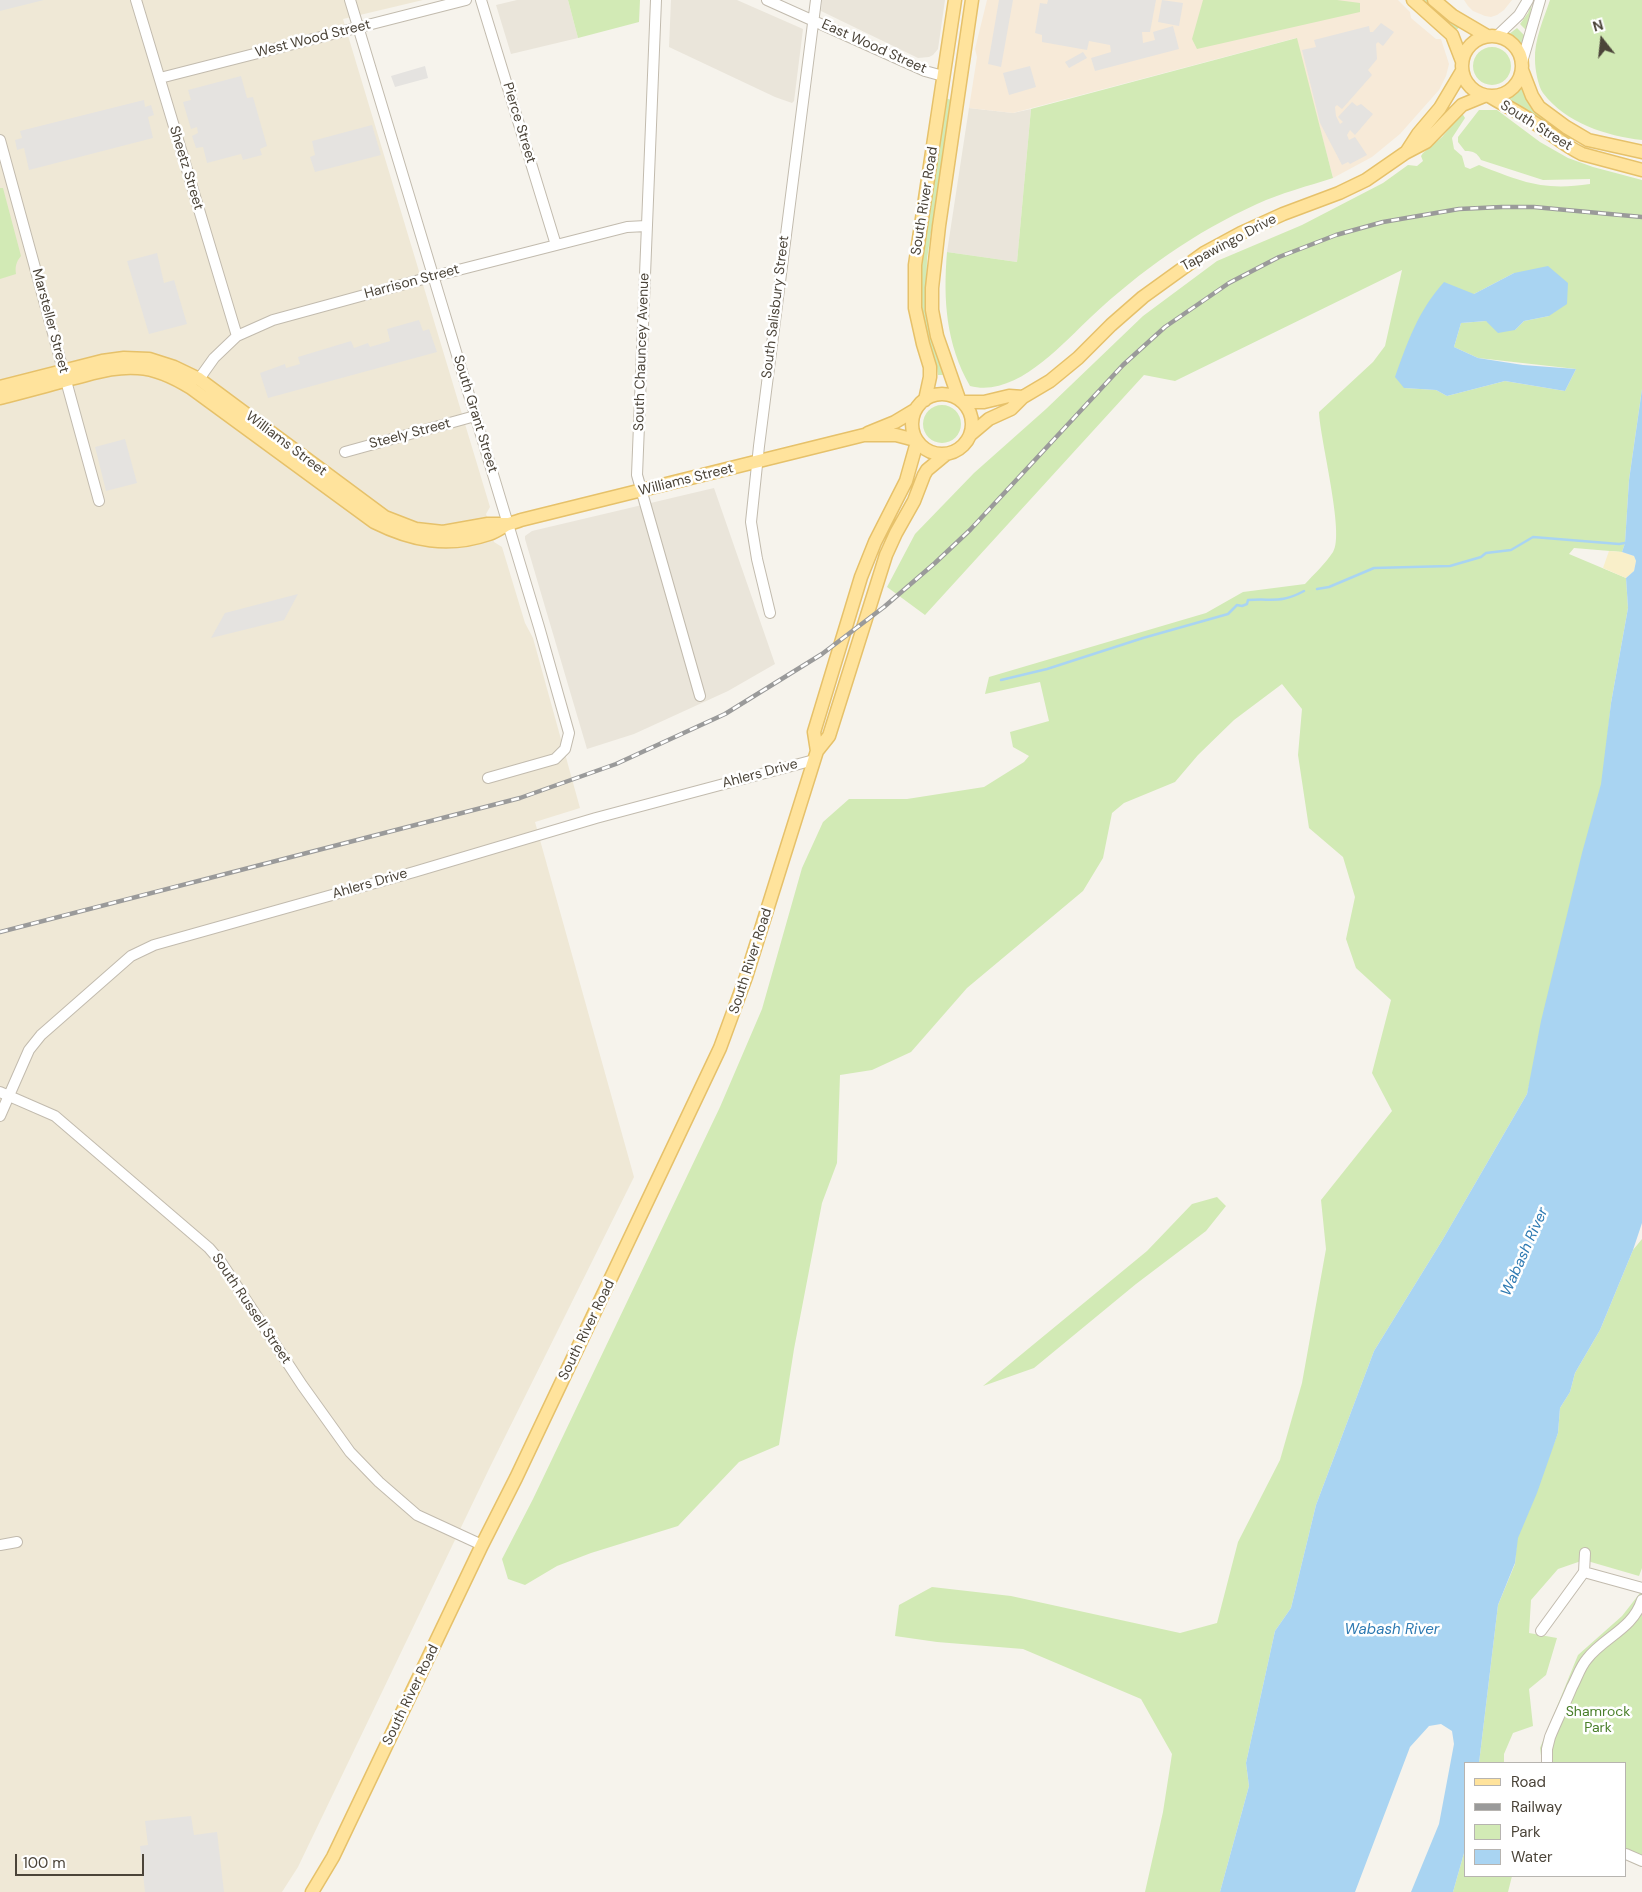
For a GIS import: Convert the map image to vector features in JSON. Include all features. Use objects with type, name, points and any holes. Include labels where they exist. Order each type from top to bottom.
[{"type":"main road","name":"South River Road","points":[[925,400],[930,367],[922,344],[915,308],[915,265],[939,75],[955,0]]},
{"type":"main road","points":[[958,92],[953,87],[952,78],[962,0]]},
{"type":"main road","name":"South River Road","points":[[961,400],[937,336],[932,310],[932,288],[972,0]]},
{"type":"main road","points":[[1413,0],[1452,35],[1468,85],[1486,96],[1501,95],[1509,92],[1520,80],[1522,66]]},
{"type":"main road","points":[[1434,0],[1453,16],[1492,36],[1506,39],[1514,45],[1519,53],[1532,96],[1540,107],[1566,127],[1588,140],[1642,152]]},
{"type":"main road","points":[[1462,66],[1465,52],[1470,44],[1478,39],[1492,36]]},
{"type":"main road","name":"Tapawingo Drive","points":[[1405,153],[1440,108],[1462,66]]},
{"type":"main road","name":"Tapawingo Drive","points":[[970,435],[989,419],[1011,409],[1023,397],[1050,382],[1143,296],[1204,253],[1266,222],[1339,193],[1366,180],[1405,153],[1426,142],[1462,105],[1486,96]]},
{"type":"main road","name":"South Street","points":[[1486,96],[1530,120],[1553,138],[1582,154],[1642,170]]},
{"type":"main road","name":"Williams Street","points":[[65,376],[102,361],[124,358],[149,359],[174,367],[199,379],[385,517],[416,529],[443,532],[488,524],[508,524],[864,435],[915,410]]},
{"type":"main road","name":"Williams Street","points":[[65,376],[122,368],[147,370],[175,378],[374,522],[403,535],[420,540],[458,541],[491,534],[508,524]]},
{"type":"main road","points":[[0,388],[65,376]]},
{"type":"main road","points":[[0,398],[65,376]]},
{"type":"main road","points":[[942,394],[961,400],[970,418],[972,426],[970,435],[960,448],[945,454],[934,454],[925,450],[916,441],[912,421],[915,410],[925,400],[942,394]]},
{"type":"main road","name":"Tapawingo Drive","points":[[961,400],[984,402],[1009,396],[1023,397]]},
{"type":"main road","name":"Williams Street","points":[[864,435],[896,435],[916,441]]},
{"type":"main road","name":"South River Road","points":[[815,755],[814,732],[861,577],[875,542],[906,481],[916,441]]},
{"type":"main road","name":"South River Road","points":[[312,1892],[333,1857],[482,1545],[525,1460],[720,1048],[746,977],[815,755],[829,736],[886,555],[914,501],[924,475],[945,454]]},
{"type":"street","name":"Sheetz Street","points":[[136,0],[237,336]]},
{"type":"street","name":"South Grant Street","points":[[350,0],[570,733],[565,749],[554,759],[488,778]]},
{"type":"street","name":"West Wood Street","points":[[160,78],[466,0]]},
{"type":"street","name":"Pierce Street","points":[[482,0],[556,245]]},
{"type":"street","name":"South Chauncey Avenue","points":[[656,0],[637,475],[700,696]]},
{"type":"street","points":[[767,0],[813,21]]},
{"type":"street","name":"South Salisbury Street","points":[[770,613],[752,536],[751,522],[816,0]]},
{"type":"street","points":[[1492,36],[1519,15],[1528,0]]},
{"type":"street","points":[[1522,66],[1540,0]]},
{"type":"street","name":"East Wood Street","points":[[813,21],[939,75]]},
{"type":"street","name":"Marsteller Street","points":[[0,141],[100,501]]},
{"type":"street","name":"Harrison Street","points":[[199,379],[214,358],[237,336],[273,320],[433,276],[556,245],[632,226],[646,226]]},
{"type":"street","name":"Steely Street","points":[[345,452],[475,416]]},
{"type":"street","name":"Ahlers Drive","points":[[0,1116],[5,1094],[41,1034],[131,956],[154,945],[414,872],[815,755]]},
{"type":"street","name":"South Russell Street","points":[[5,1094],[55,1116],[209,1248],[221,1262],[302,1385],[350,1452],[379,1482],[418,1515],[482,1545]]},
{"type":"street","points":[[0,1545],[17,1542]]},
{"type":"street","points":[[1541,1631],[1584,1572],[1585,1553]]},
{"type":"street","points":[[1584,1572],[1642,1588]]},
{"type":"street","points":[[1547,1762],[1550,1737],[1581,1668],[1593,1652],[1634,1617],[1642,1600]]},
{"type":"street","points":[[1627,1854],[1642,1861]]},
{"type":"shaded area","points":[[0,0],[423,0],[343,19],[490,507],[486,514],[494,542],[502,547],[525,623],[533,638],[580,808],[535,822],[634,1177],[490,1467],[298,1867],[282,1892],[0,1892]]},
{"type":"shaded area","points":[[0,0],[44,0],[0,11]]},
{"type":"shaded area","points":[[517,0],[568,0],[578,38],[511,54],[496,5]]},
{"type":"shaded area","points":[[671,0],[737,0],[803,29],[794,101],[792,103],[775,97],[669,47]]},
{"type":"shaded area","points":[[822,0],[945,0],[938,49],[929,57],[918,58],[821,11]]},
{"type":"shaded area","points":[[987,0],[1398,0],[1410,12],[1411,18],[1436,39],[1441,39],[1449,64],[1446,76],[1439,90],[1400,134],[1372,157],[1333,178],[1296,38],[1013,113],[969,108],[977,57],[975,49]]},
{"type":"shaded area","points":[[999,0],[1013,0],[1001,67],[988,64]]},
{"type":"shaded area","points":[[1048,0],[1156,0],[1150,32],[1142,32],[1143,43],[1155,40],[1153,32],[1173,26],[1179,49],[1095,71],[1091,58],[1111,52],[1110,45],[1089,41],[1087,50],[1042,42],[1042,35],[1035,33],[1040,3],[1047,4]]},
{"type":"shaded area","points":[[1162,0],[1183,3],[1179,26],[1158,22]]},
{"type":"shaded area","points":[[1464,0],[1512,0],[1504,10],[1491,17],[1473,11]]},
{"type":"shaded area","points":[[1381,23],[1394,32],[1383,46],[1378,42],[1376,44],[1377,59],[1368,70],[1372,75],[1342,109],[1337,105],[1335,107],[1336,116],[1340,124],[1343,122],[1338,117],[1352,102],[1357,106],[1361,104],[1373,114],[1355,135],[1350,130],[1347,135],[1349,140],[1355,137],[1367,155],[1350,164],[1348,162],[1342,165],[1320,123],[1302,50],[1316,47],[1314,40],[1369,26],[1370,32],[1373,32]]},
{"type":"shaded area","points":[[1083,52],[1087,58],[1069,68],[1065,62]]},
{"type":"shaded area","points":[[425,66],[428,78],[395,87],[391,76]]},
{"type":"shaded area","points":[[1030,66],[1036,87],[1009,95],[1003,73]]},
{"type":"shaded area","points":[[241,76],[247,98],[253,97],[267,146],[260,149],[262,155],[243,160],[241,154],[207,163],[203,147],[196,148],[192,136],[198,133],[197,127],[191,129],[183,102],[191,100],[188,90]]},
{"type":"shaded area","points":[[144,100],[145,107],[151,105],[154,115],[148,117],[153,138],[29,170],[24,148],[17,150],[15,140],[22,138],[20,131]]},
{"type":"shaded area","points":[[969,108],[1013,113],[1031,109],[1017,262],[947,252]]},
{"type":"shaded area","points":[[372,125],[381,155],[315,172],[310,157],[315,155],[312,141]]},
{"type":"shaded area","points":[[157,253],[164,283],[174,280],[187,324],[149,334],[127,261]]},
{"type":"shaded area","points":[[419,320],[423,331],[429,329],[437,352],[268,398],[260,373],[285,364],[286,368],[300,364],[298,357],[351,341],[354,348],[368,343],[370,347],[390,341],[387,329]]},
{"type":"shaded area","points":[[125,439],[137,483],[106,491],[95,447]]},
{"type":"shaded area","points":[[714,488],[775,664],[728,691],[634,734],[587,749],[525,536],[532,531]]},
{"type":"shaded area","points":[[298,594],[284,620],[211,638],[225,613]]},
{"type":"shaded area","points":[[191,1816],[194,1835],[217,1832],[224,1892],[145,1892],[140,1846],[148,1845],[145,1821]]},
{"type":"green space","points":[[568,0],[640,0],[639,22],[578,38]]},
{"type":"green space","points":[[1203,0],[1337,0],[1360,3],[1360,12],[1197,49],[1192,39]]},
{"type":"green space","points":[[1420,0],[1428,0],[1460,27],[1456,30]]},
{"type":"green space","points":[[1550,0],[1642,0],[1642,140],[1601,131],[1575,120],[1552,103],[1543,93],[1537,77],[1535,52],[1540,29]]},
{"type":"green space","points":[[1532,2],[1528,29],[1526,30],[1520,24],[1528,13]]},
{"type":"green space","points":[[1517,28],[1525,36],[1522,44],[1509,34]]},
{"type":"green space","points":[[1297,38],[1333,178],[1266,200],[1212,227],[1149,268],[1110,300],[1052,354],[1021,377],[987,388],[970,386],[956,354],[948,321],[946,304],[947,252],[1017,262],[1031,109]]},
{"type":"green space","points":[[1492,47],[1506,52],[1511,66],[1506,80],[1492,85],[1478,80],[1473,66],[1478,52]]},
{"type":"green space","points":[[1522,88],[1531,105],[1573,141],[1554,133],[1509,100]]},
{"type":"green space","points":[[946,98],[951,100],[927,259],[927,289],[930,318],[943,375],[938,375],[928,345],[922,312],[920,278]]},
{"type":"green space","points":[[1479,110],[1497,110],[1540,142],[1568,158],[1593,167],[1642,180],[1642,389],[1629,480],[1625,543],[1622,552],[1574,548],[1569,554],[1626,578],[1628,608],[1611,703],[1603,779],[1527,1094],[1443,1239],[1374,1351],[1316,1505],[1291,1608],[1275,1631],[1246,1763],[1249,1786],[1220,1892],[1145,1892],[1163,1812],[1172,1754],[1141,1699],[1023,1649],[937,1642],[895,1636],[899,1605],[932,1587],[1011,1596],[1180,1633],[1217,1623],[1238,1542],[1280,1460],[1302,1383],[1326,1249],[1321,1200],[1392,1111],[1372,1073],[1391,1000],[1356,968],[1346,939],[1355,897],[1343,857],[1309,828],[1298,755],[1302,709],[1282,684],[1234,720],[1198,755],[1175,782],[1124,803],[1112,813],[1103,858],[1083,891],[967,988],[911,1052],[872,1070],[840,1075],[837,1163],[822,1203],[794,1349],[779,1445],[739,1462],[678,1526],[591,1553],[557,1566],[525,1585],[508,1579],[502,1559],[533,1499],[720,1107],[762,1009],[802,868],[823,822],[849,799],[907,799],[984,787],[1024,762],[1029,756],[1013,747],[1010,732],[1049,721],[1040,682],[985,694],[989,677],[1206,613],[1243,592],[1305,584],[1333,552],[1336,542],[1334,507],[1319,412],[1373,362],[1385,346],[1402,270],[1175,381],[1144,375],[925,615],[887,587],[915,534],[974,473],[1046,409],[1143,316],[1217,261],[1302,225],[1383,183],[1408,165],[1417,166],[1423,161],[1421,156],[1423,153],[1442,137],[1462,113],[1465,118],[1452,138],[1454,149],[1462,156],[1465,167],[1470,169],[1479,165],[1533,184],[1546,186],[1590,184],[1590,179],[1543,180],[1481,160],[1475,153],[1465,151],[1458,142],[1458,137]],"holes":[[[1514,273],[1549,316],[1524,321],[1515,330],[1486,321],[1461,323],[1454,347],[1478,358],[1576,369],[1565,391],[1505,381],[1447,396],[1436,390],[1404,388],[1474,294]]]},
{"type":"green space","points":[[0,188],[3,188],[21,256],[16,265],[16,274],[0,279]]},
{"type":"green space","points":[[942,405],[956,410],[961,424],[956,438],[942,443],[928,438],[923,424],[928,410]]},
{"type":"green space","points":[[1217,1197],[1226,1206],[1206,1231],[1136,1284],[1034,1368],[983,1386],[1147,1251],[1192,1204]]},
{"type":"green space","points":[[1642,1239],[1642,1568],[1639,1576],[1584,1560],[1558,1569],[1531,1600],[1529,1633],[1557,1638],[1546,1675],[1529,1689],[1533,1726],[1513,1733],[1504,1754],[1504,1762],[1479,1762],[1498,1605],[1515,1564],[1517,1538],[1558,1433],[1560,1408],[1570,1392],[1575,1373],[1600,1330],[1633,1250]]},
{"type":"green space","name":"Shamrock Park","points":[[1640,1593],[1642,1593],[1642,1867],[1627,1860],[1627,1762],[1542,1762],[1540,1748],[1578,1655],[1622,1616]]},
{"type":"green space","points":[[1464,1853],[1464,1877],[1512,1877],[1508,1892],[1453,1892]]},
{"type":"sand","points":[[1609,551],[1622,552],[1634,556],[1636,561],[1634,571],[1626,578],[1603,568]]},
{"type":"water","points":[[1548,266],[1568,283],[1567,304],[1549,316],[1524,321],[1515,330],[1498,333],[1486,321],[1461,323],[1454,347],[1478,358],[1523,365],[1576,369],[1565,391],[1505,381],[1447,396],[1436,390],[1404,388],[1395,377],[1420,315],[1444,282],[1474,294],[1514,273]]},
{"type":"water","name":"Wabash River","points":[[1642,389],[1642,1223],[1600,1330],[1575,1373],[1570,1392],[1560,1408],[1558,1433],[1537,1493],[1518,1538],[1515,1563],[1498,1605],[1479,1762],[1464,1762],[1464,1853],[1453,1892],[1411,1892],[1439,1824],[1454,1744],[1452,1731],[1441,1724],[1429,1726],[1410,1747],[1355,1892],[1220,1892],[1249,1786],[1246,1763],[1275,1631],[1291,1608],[1316,1505],[1374,1351],[1443,1239],[1527,1094],[1541,1021],[1601,784],[1611,703],[1628,608],[1626,578],[1634,571],[1636,561],[1634,556],[1622,552],[1625,543],[1629,480]]},
{"type":"waterway","points":[[1317,589],[1329,587],[1374,568],[1450,566],[1481,557],[1486,553],[1511,550],[1533,537],[1625,543]]},
{"type":"waterway","points":[[1001,680],[1047,669],[1143,638],[1228,614],[1237,605],[1247,604],[1248,600],[1289,598],[1304,591]]},
{"type":"railway","points":[[0,932],[520,798],[616,764],[725,714],[822,654],[884,607],[970,530],[1123,365],[1165,327],[1229,283],[1279,257],[1336,235],[1383,222],[1459,209],[1534,207],[1642,217]]}]
